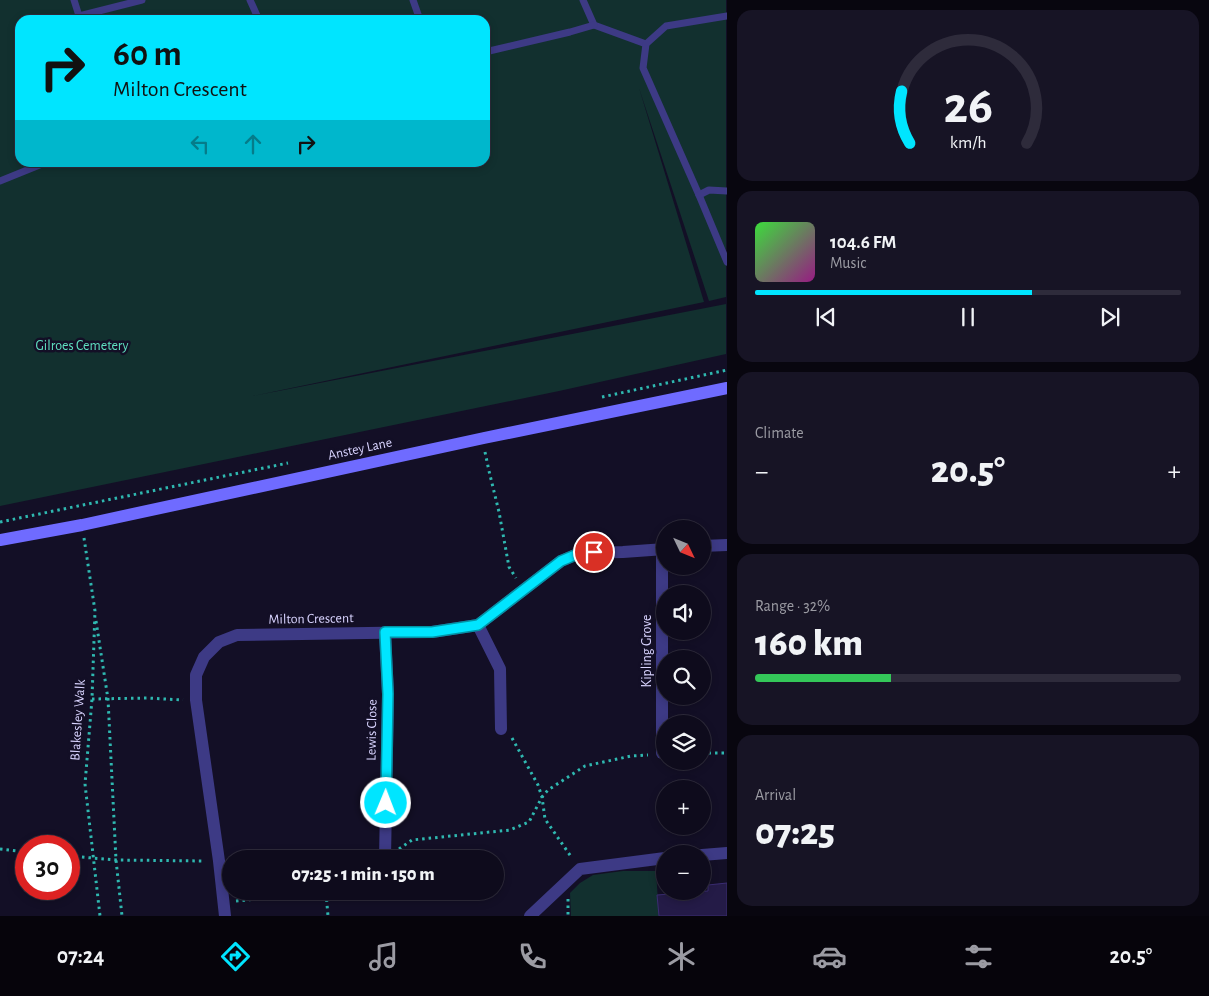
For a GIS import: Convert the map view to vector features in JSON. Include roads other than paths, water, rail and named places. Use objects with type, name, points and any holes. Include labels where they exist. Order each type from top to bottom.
[{"type":"main road","name":"Anstey Lane","points":[[0,540],[82,525],[726,388]]},
{"type":"street","points":[[711,546],[726,545]]},
{"type":"street","name":"Milton Crescent","points":[[225,916],[196,700],[196,675],[204,657],[219,642],[237,635],[432,632],[478,625],[561,561],[580,553],[656,550]]},
{"type":"street","name":"Kipling Grove","points":[[662,715],[664,575]]},
{"type":"street","points":[[478,625],[500,669],[500,729]]},
{"type":"street","name":"Lewis Close","points":[[385,632],[388,694],[385,850]]},
{"type":"street","points":[[711,854],[726,853]]},
{"type":"street","points":[[530,916],[580,869],[656,859]]},
{"type":"lane","points":[[74,0],[79,15]]},
{"type":"lane","points":[[90,15],[142,0]]},
{"type":"lane","points":[[250,0],[257,15]]},
{"type":"lane","points":[[413,0],[418,15]]},
{"type":"lane","points":[[583,0],[594,25]]},
{"type":"lane","points":[[726,16],[666,26],[646,44],[643,68],[699,195],[726,262]]},
{"type":"lane","points":[[490,51],[594,25],[646,44]]},
{"type":"lane","points":[[0,181],[35,167]]},
{"type":"lane","points":[[699,195],[709,190],[726,191]]},
{"type":"park label","name":"Gilroes Cemetery","points":[[82,346]]}]
